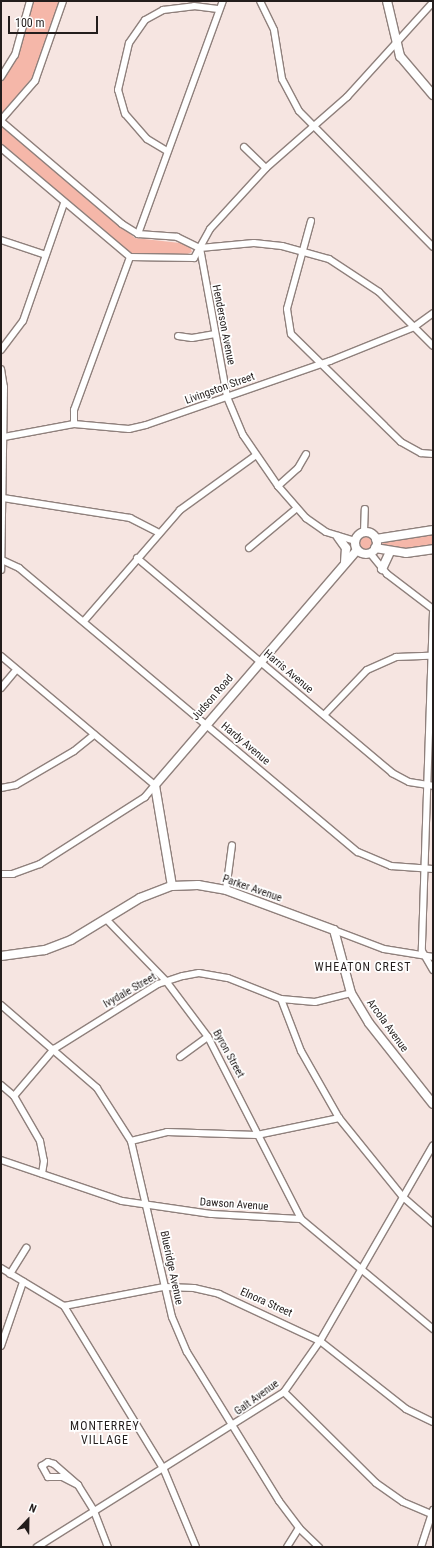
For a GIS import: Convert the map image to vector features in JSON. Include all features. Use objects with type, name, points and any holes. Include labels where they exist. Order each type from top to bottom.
[{"type":"street","points":[[1,77],[15,55],[30,1]]},
{"type":"street","points":[[63,1],[35,81],[1,121],[138,234],[177,237],[200,248],[254,243],[303,250],[329,259],[362,278],[433,346]]},
{"type":"street","points":[[138,234],[218,9],[223,1]]},
{"type":"street","points":[[260,1],[274,30],[286,90],[313,126],[433,247]]},
{"type":"street","points":[[387,1],[394,41],[407,67],[433,95]]},
{"type":"street","points":[[1,148],[64,203],[130,257],[194,258],[210,229],[266,168],[355,89],[394,41],[433,2]]},
{"type":"street","points":[[167,151],[147,139],[125,114],[118,90],[129,43],[145,20],[163,10],[194,6],[218,9]]},
{"type":"street","points":[[244,147],[266,168]]},
{"type":"street","points":[[1,350],[21,326],[64,203]]},
{"type":"street","points":[[310,221],[287,309],[288,324],[298,343],[401,442],[421,452],[433,454]]},
{"type":"street","points":[[1,240],[46,255]]},
{"type":"street","name":"Henderson Avenue","points":[[200,248],[214,334],[227,397],[255,456],[297,508],[317,527],[338,537],[355,541]]},
{"type":"street","points":[[74,424],[74,410],[130,257]]},
{"type":"street","name":"Livingston Street","points":[[4,438],[74,424],[129,429],[227,397],[319,364],[414,327],[433,313]]},
{"type":"street","points":[[178,336],[192,338],[214,334]]},
{"type":"street","points":[[1,368],[4,438],[1,570]]},
{"type":"street","points":[[278,486],[298,468],[306,454]]},
{"type":"street","points":[[84,621],[158,532],[180,510],[255,456]]},
{"type":"street","points":[[3,498],[130,518],[158,532]]},
{"type":"street","points":[[249,548],[297,508]]},
{"type":"street","points":[[365,509],[364,532],[355,541],[357,550],[390,552],[433,549]]},
{"type":"street","points":[[364,532],[376,540],[433,530]]},
{"type":"street","points":[[338,537],[346,548],[345,563]]},
{"type":"street","points":[[376,540],[373,550],[382,569],[433,611],[429,656],[424,869],[424,957],[433,970]]},
{"type":"street","name":"Judson Road","points":[[155,785],[260,661],[357,550]]},
{"type":"street","points":[[382,569],[390,552]]},
{"type":"street","name":"Harris Avenue","points":[[137,558],[392,773],[425,786],[433,786]]},
{"type":"street","name":"Hardy Avenue","points":[[2,560],[19,568],[84,621],[358,852],[391,866],[433,869]]},
{"type":"street","points":[[1,656],[94,736],[155,785],[172,886]]},
{"type":"street","points":[[324,715],[367,670],[396,657],[429,656]]},
{"type":"street","points":[[1,688],[16,670]]},
{"type":"street","points":[[1,788],[29,777],[94,736]]},
{"type":"street","points":[[1,874],[13,874],[40,864],[145,797],[155,785]]},
{"type":"street","points":[[226,890],[232,845]]},
{"type":"street","name":"Parker Avenue","points":[[1,956],[45,950],[106,919],[140,898],[172,886],[198,885],[226,890],[384,949],[424,957],[433,957]]},
{"type":"street","name":"Byron Street","points":[[106,919],[166,981],[208,1037],[301,1219]]},
{"type":"street","name":"Arcola Avenue","points":[[334,930],[351,993],[369,1023],[433,1104]]},
{"type":"street","name":"Ivydale Street","points":[[14,1096],[54,1049],[166,981],[200,973],[228,978],[282,999],[315,1002],[351,993]]},
{"type":"street","points":[[282,999],[301,1051],[339,1118],[403,1197],[433,1223]]},
{"type":"street","name":"Blueridge Avenue","points":[[1,1005],[54,1049],[97,1088],[131,1141],[147,1206],[164,1287],[172,1317],[187,1352],[299,1528],[319,1547]]},
{"type":"street","points":[[180,1057],[208,1037]]},
{"type":"street","points":[[1,1085],[14,1096],[40,1141],[44,1161],[42,1174]]},
{"type":"street","points":[[131,1141],[167,1132],[257,1135],[339,1118]]},
{"type":"street","name":"Galt Avenue","points":[[37,1547],[94,1511],[164,1470],[234,1426],[284,1392],[320,1341],[433,1145]]},
{"type":"street","name":"Dawson Avenue","points":[[1,1160],[112,1198],[147,1206],[301,1219]]},
{"type":"street","points":[[301,1219],[433,1329]]},
{"type":"street","points":[[10,1274],[26,1248]]},
{"type":"street","points":[[1,1268],[64,1306],[164,1470],[196,1547]]},
{"type":"street","points":[[1,1346],[23,1282]]},
{"type":"street","name":"Elnora Street","points":[[64,1306],[164,1287],[194,1288],[219,1294],[320,1341],[406,1409],[433,1422]]},
{"type":"street","points":[[284,1392],[376,1483],[402,1502],[432,1512],[421,1547]]},
{"type":"street","points":[[78,1485],[62,1477],[48,1477],[42,1466],[48,1462],[54,1464],[78,1485],[94,1511],[108,1547]]},
{"type":"street","points":[[287,1547],[299,1528]]},
{"type":"shaded area","points":[[34,1],[59,1],[35,74],[1,115],[1,82],[16,59]]},
{"type":"shaded area","points":[[1,126],[135,238],[189,244],[192,252],[183,256],[130,254],[1,144]]},
{"type":"shaded area","points":[[433,533],[433,546],[410,550],[382,546],[383,541]]},
{"type":"shaded area","points":[[366,537],[370,539],[372,543],[370,547],[366,549],[362,547],[360,543],[362,539]]},
{"type":"district","name":"WHEATON CREST","points":[[363,968]]},
{"type":"district","name":"MONTERREY VILLAGE","points":[[105,1434]]}]
